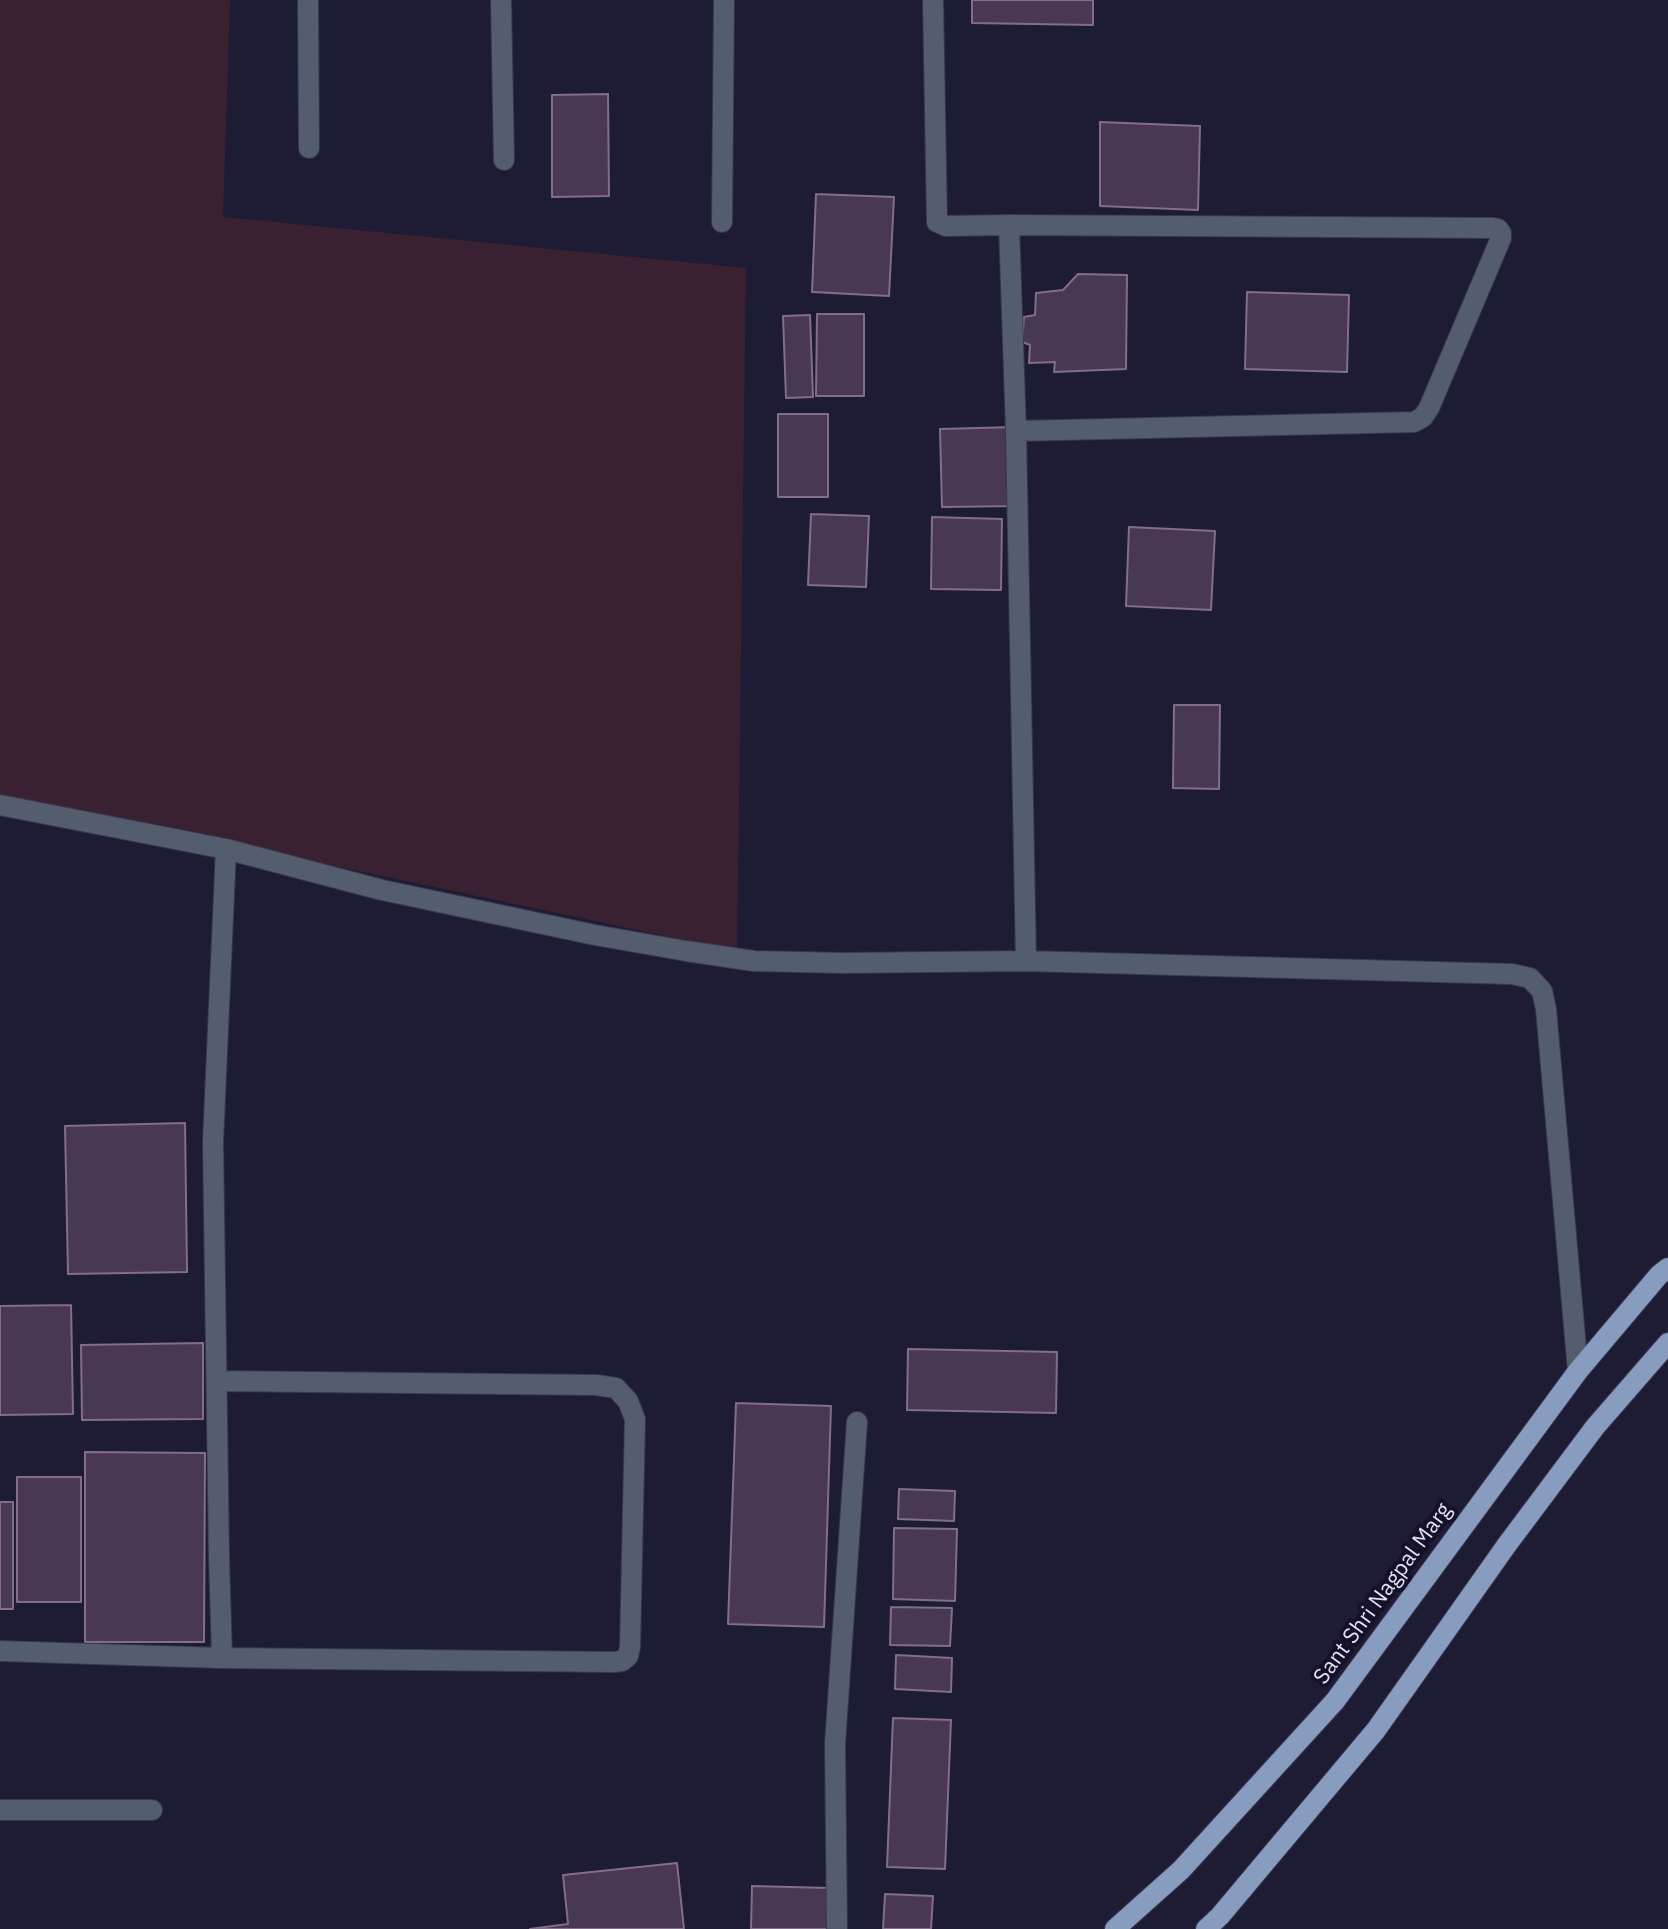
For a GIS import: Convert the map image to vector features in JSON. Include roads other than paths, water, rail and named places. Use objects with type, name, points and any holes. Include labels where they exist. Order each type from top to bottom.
[{"type":"main road","name":"Sant Shri Nagpal Marg","points":[[1115,1929],[1181,1870],[1335,1701],[1578,1371],[1665,1275]]},
{"type":"main road","points":[[1206,1929],[1376,1730],[1506,1546],[1595,1427],[1668,1343]]},
{"type":"street","points":[[308,0],[309,148]]},
{"type":"street","points":[[501,0],[504,160]]},
{"type":"street","points":[[722,222],[724,0]]},
{"type":"street","points":[[933,0],[937,222],[946,226],[1493,228],[1501,233],[1429,408],[1423,417],[1414,422],[1016,431]]},
{"type":"street","points":[[1009,225],[1026,961]]},
{"type":"street","points":[[0,805],[226,849],[382,890],[595,935],[754,961],[1026,961],[1512,974],[1530,978],[1542,991],[1546,1009],[1578,1371]]},
{"type":"street","points":[[222,1658],[213,1142],[226,849]]},
{"type":"street","points":[[0,1651],[222,1658],[615,1662],[628,1656],[635,1419],[628,1401],[616,1388],[596,1385],[217,1381]]},
{"type":"street","points":[[837,1929],[835,1744],[857,1422]]},
{"type":"street","points":[[0,1810],[152,1810]]}]
